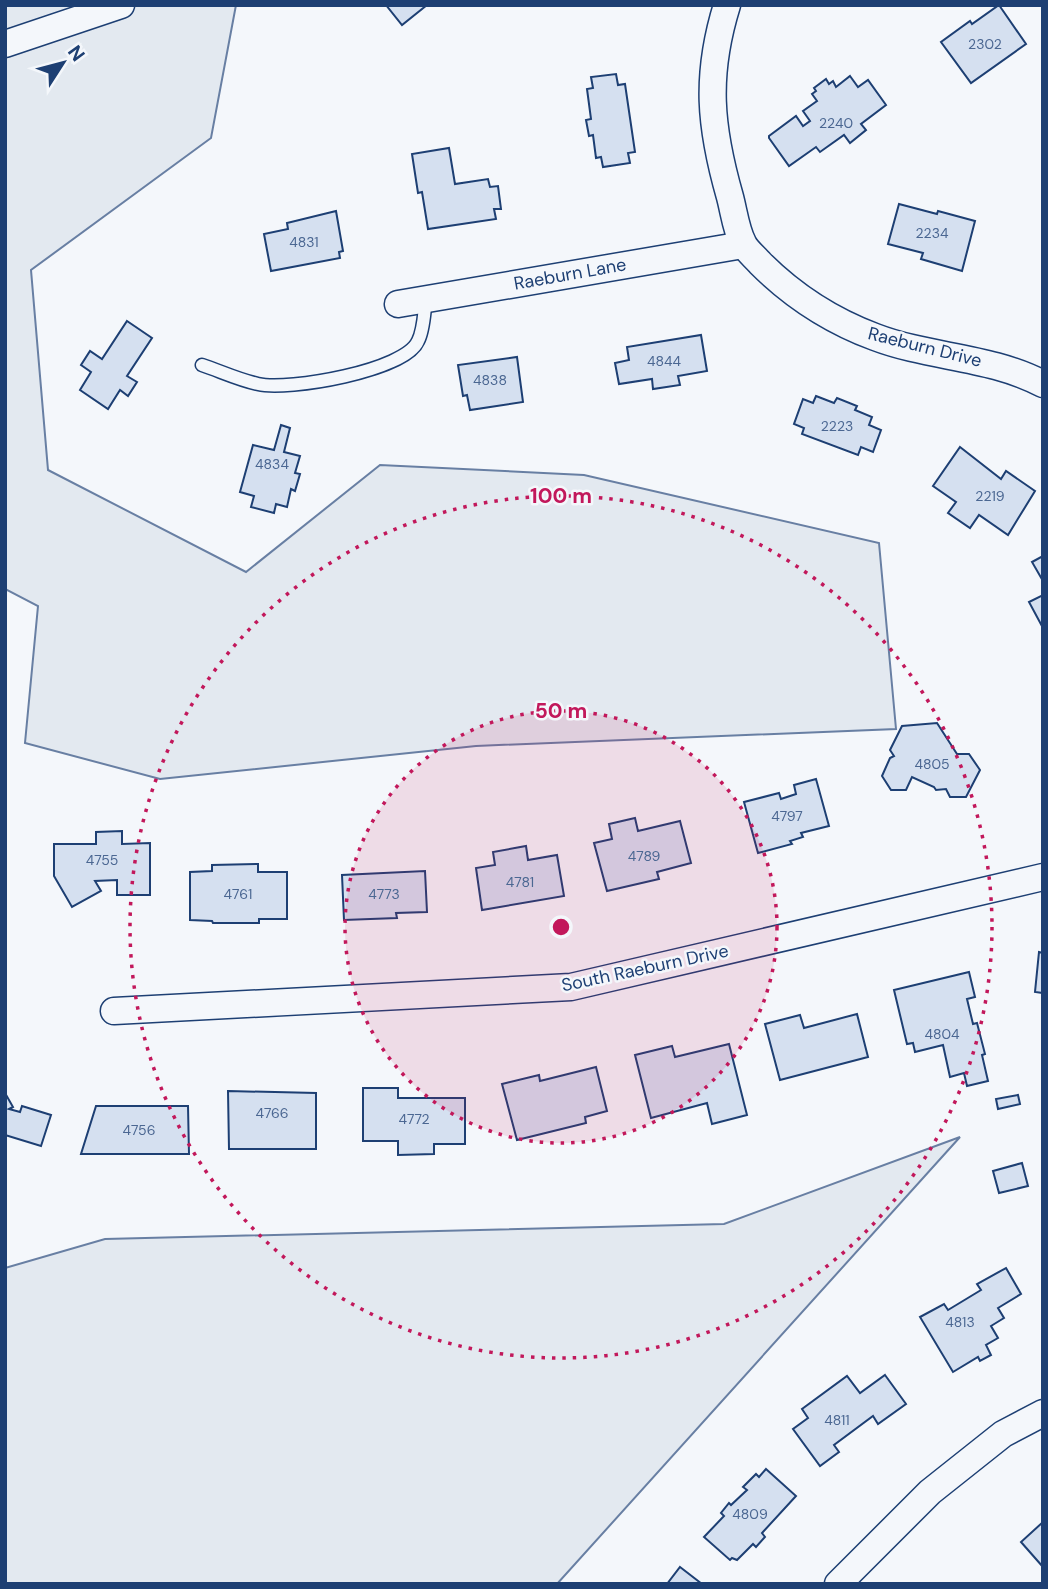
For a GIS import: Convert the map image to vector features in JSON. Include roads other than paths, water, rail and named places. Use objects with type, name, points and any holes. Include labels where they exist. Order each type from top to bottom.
[{"type":"street","points":[[5,44],[121,5]]},
{"type":"street","name":"Raeburn Drive","points":[[727,5],[719,30],[712,71],[712,113],[717,153],[743,245],[772,274],[804,300],[839,322],[877,338],[987,363],[1043,384]]},
{"type":"street","name":"Raeburn Lane","points":[[398,304],[743,245]]},
{"type":"street","name":"South Raeburn Drive","points":[[114,1011],[570,987],[1043,877]]},
{"type":"street","points":[[838,1584],[930,1492],[1003,1434],[1043,1413]]},
{"type":"lane","points":[[202,365],[260,385],[301,384],[366,372],[405,357],[418,342],[426,299]]}]
